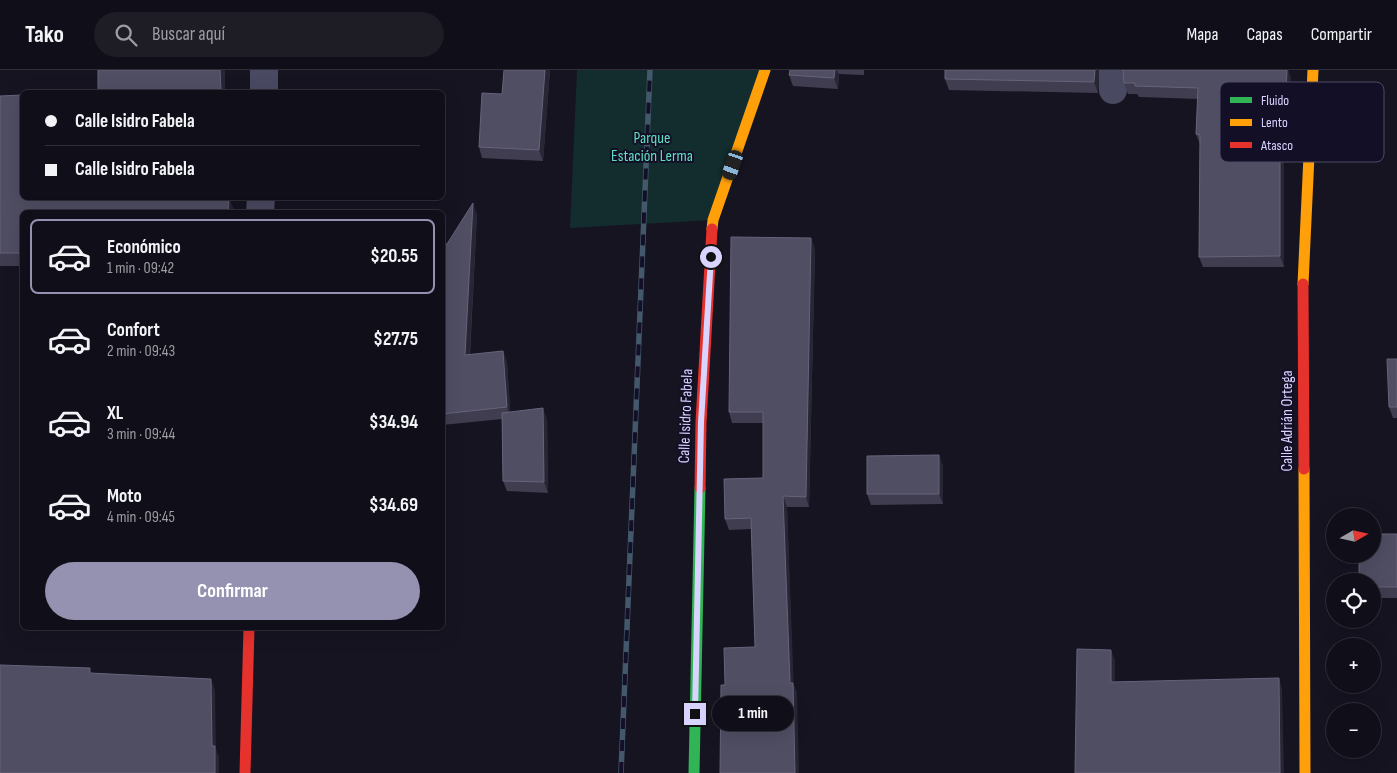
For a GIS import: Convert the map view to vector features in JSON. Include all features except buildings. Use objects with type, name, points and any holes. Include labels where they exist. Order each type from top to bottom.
[{"type":"street","points":[[264,70],[264,90]]},
{"type":"street","name":"Calle Isidro Fabela","points":[[694,773],[701,422],[713,220],[765,70]]},
{"type":"street","name":"Calle Adrián Ortega","points":[[1305,773],[1303,270],[1308,162]]},
{"type":"street","points":[[245,773],[249,630]]},
{"type":"green space","name":"Parque Estación Lerma","points":[[577,70],[765,70],[713,220],[570,228]]},
{"type":"railway","points":[[621,773],[650,70]]},
{"type":"traffic: fast","points":[[694,773],[700,488]]},
{"type":"traffic: slow","points":[[712,229],[713,220],[765,70]]},
{"type":"traffic: slow","points":[[1312,82],[1313,70]]},
{"type":"traffic: slow","points":[[1303,284],[1309,162]]},
{"type":"traffic: slow","points":[[1304,469],[1305,773]]},
{"type":"traffic: jam","points":[[700,488],[701,422],[712,229]]},
{"type":"traffic: jam","points":[[1303,284],[1304,469]]},
{"type":"traffic: jam","points":[[245,773],[249,630]]},
{"type":"route","points":[[695,714],[701,422],[711,257]]}]
